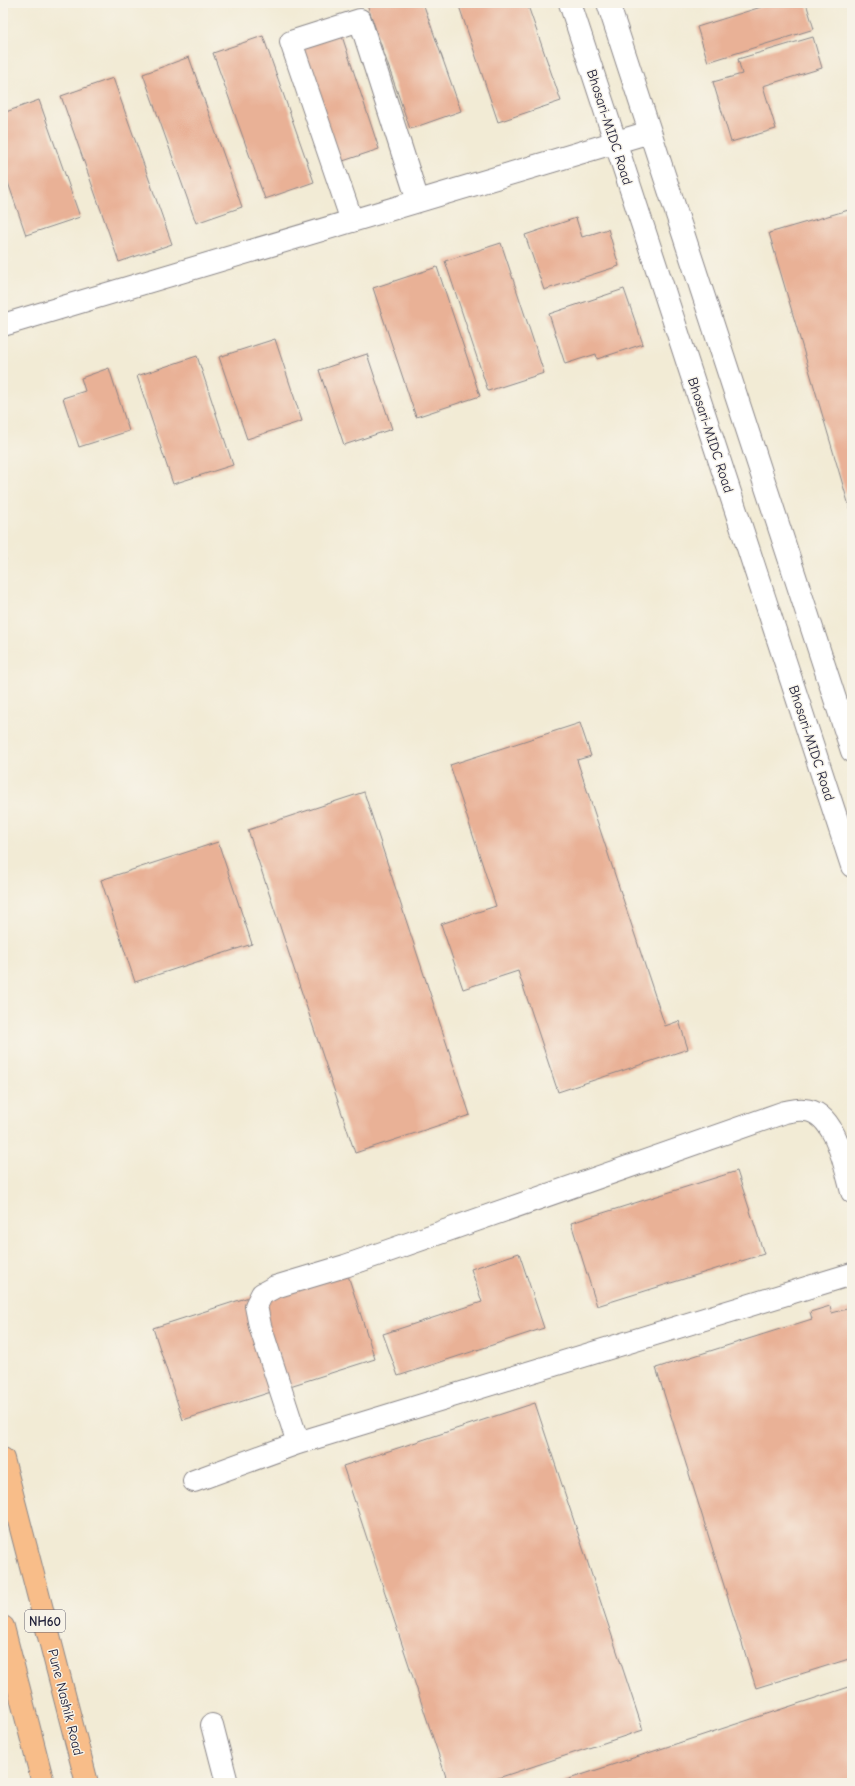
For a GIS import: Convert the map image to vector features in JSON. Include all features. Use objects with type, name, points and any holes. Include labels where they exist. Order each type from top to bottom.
[{"type":"highway","name":"Pune Nashik Road","points":[[3,1459],[87,1783]]},
{"type":"highway","name":"NH60","points":[[3,1627],[43,1783]]},
{"type":"street","name":"Bhosari-MIDC Road","points":[[570,3],[848,841],[852,866]]},
{"type":"street","points":[[608,3],[852,751]]},
{"type":"street","points":[[352,221],[291,42],[360,20],[418,201]]},
{"type":"street","points":[[3,325],[650,132]]},
{"type":"street","points":[[298,1443],[260,1326],[256,1306],[262,1294],[275,1287],[345,1266],[785,1112],[804,1110],[818,1115],[831,1128],[839,1145],[852,1192]]},
{"type":"street","points":[[194,1481],[298,1443],[852,1274]]},
{"type":"street","points":[[212,1725],[227,1783]]},
{"type":"building","points":[[423,3],[461,111],[410,129],[367,4]]},
{"type":"building","points":[[458,3],[527,3],[561,101],[498,122]]},
{"type":"building","points":[[774,3],[806,3],[814,29],[708,62],[697,27]]},
{"type":"building","points":[[340,30],[379,149],[334,164],[295,45]]},
{"type":"building","points":[[263,36],[314,182],[265,199],[213,53]]},
{"type":"building","points":[[813,37],[822,68],[763,86],[776,129],[731,142],[713,82],[742,74],[738,59]]},
{"type":"building","points":[[189,57],[242,207],[196,223],[143,74]]},
{"type":"building","points":[[113,78],[172,244],[119,262],[61,96]]},
{"type":"building","points":[[39,100],[80,217],[26,235],[3,168],[3,113]]},
{"type":"building","points":[[852,209],[852,516],[769,233]]},
{"type":"building","points":[[576,218],[582,237],[608,229],[619,266],[544,290],[525,235]]},
{"type":"building","points":[[501,243],[544,373],[488,391],[445,261]]},
{"type":"building","points":[[437,267],[480,396],[416,417],[373,288]]},
{"type":"building","points":[[624,289],[643,344],[597,359],[596,354],[565,364],[549,314]]},
{"type":"building","points":[[275,339],[302,421],[247,439],[219,357]]},
{"type":"building","points":[[367,354],[392,429],[344,445],[319,370]]},
{"type":"building","points":[[197,356],[233,465],[173,484],[137,376]]},
{"type":"building","points":[[109,368],[129,431],[79,447],[63,398],[85,391],[81,378]]},
{"type":"building","points":[[3,552],[6,560],[3,561]]},
{"type":"building","points":[[580,723],[591,756],[577,760],[665,1026],[679,1021],[688,1049],[558,1092],[518,971],[463,989],[441,924],[496,906],[450,765]]},
{"type":"building","points":[[364,792],[470,1115],[355,1153],[248,830]]},
{"type":"building","points":[[218,842],[252,944],[135,982],[101,880]]},
{"type":"building","points":[[737,1171],[764,1254],[597,1306],[571,1223]]},
{"type":"building","points":[[519,1253],[544,1328],[398,1376],[383,1334],[482,1302],[471,1269]]},
{"type":"building","points":[[345,1266],[375,1359],[183,1420],[153,1328]]},
{"type":"building","points":[[830,1306],[832,1313],[850,1308],[852,1315],[852,1658],[756,1688],[656,1368],[812,1319],[810,1312]]},
{"type":"building","points":[[535,1403],[643,1730],[483,1783],[448,1783],[343,1466]]},
{"type":"building","points":[[852,1686],[852,1783],[557,1783]]}]
